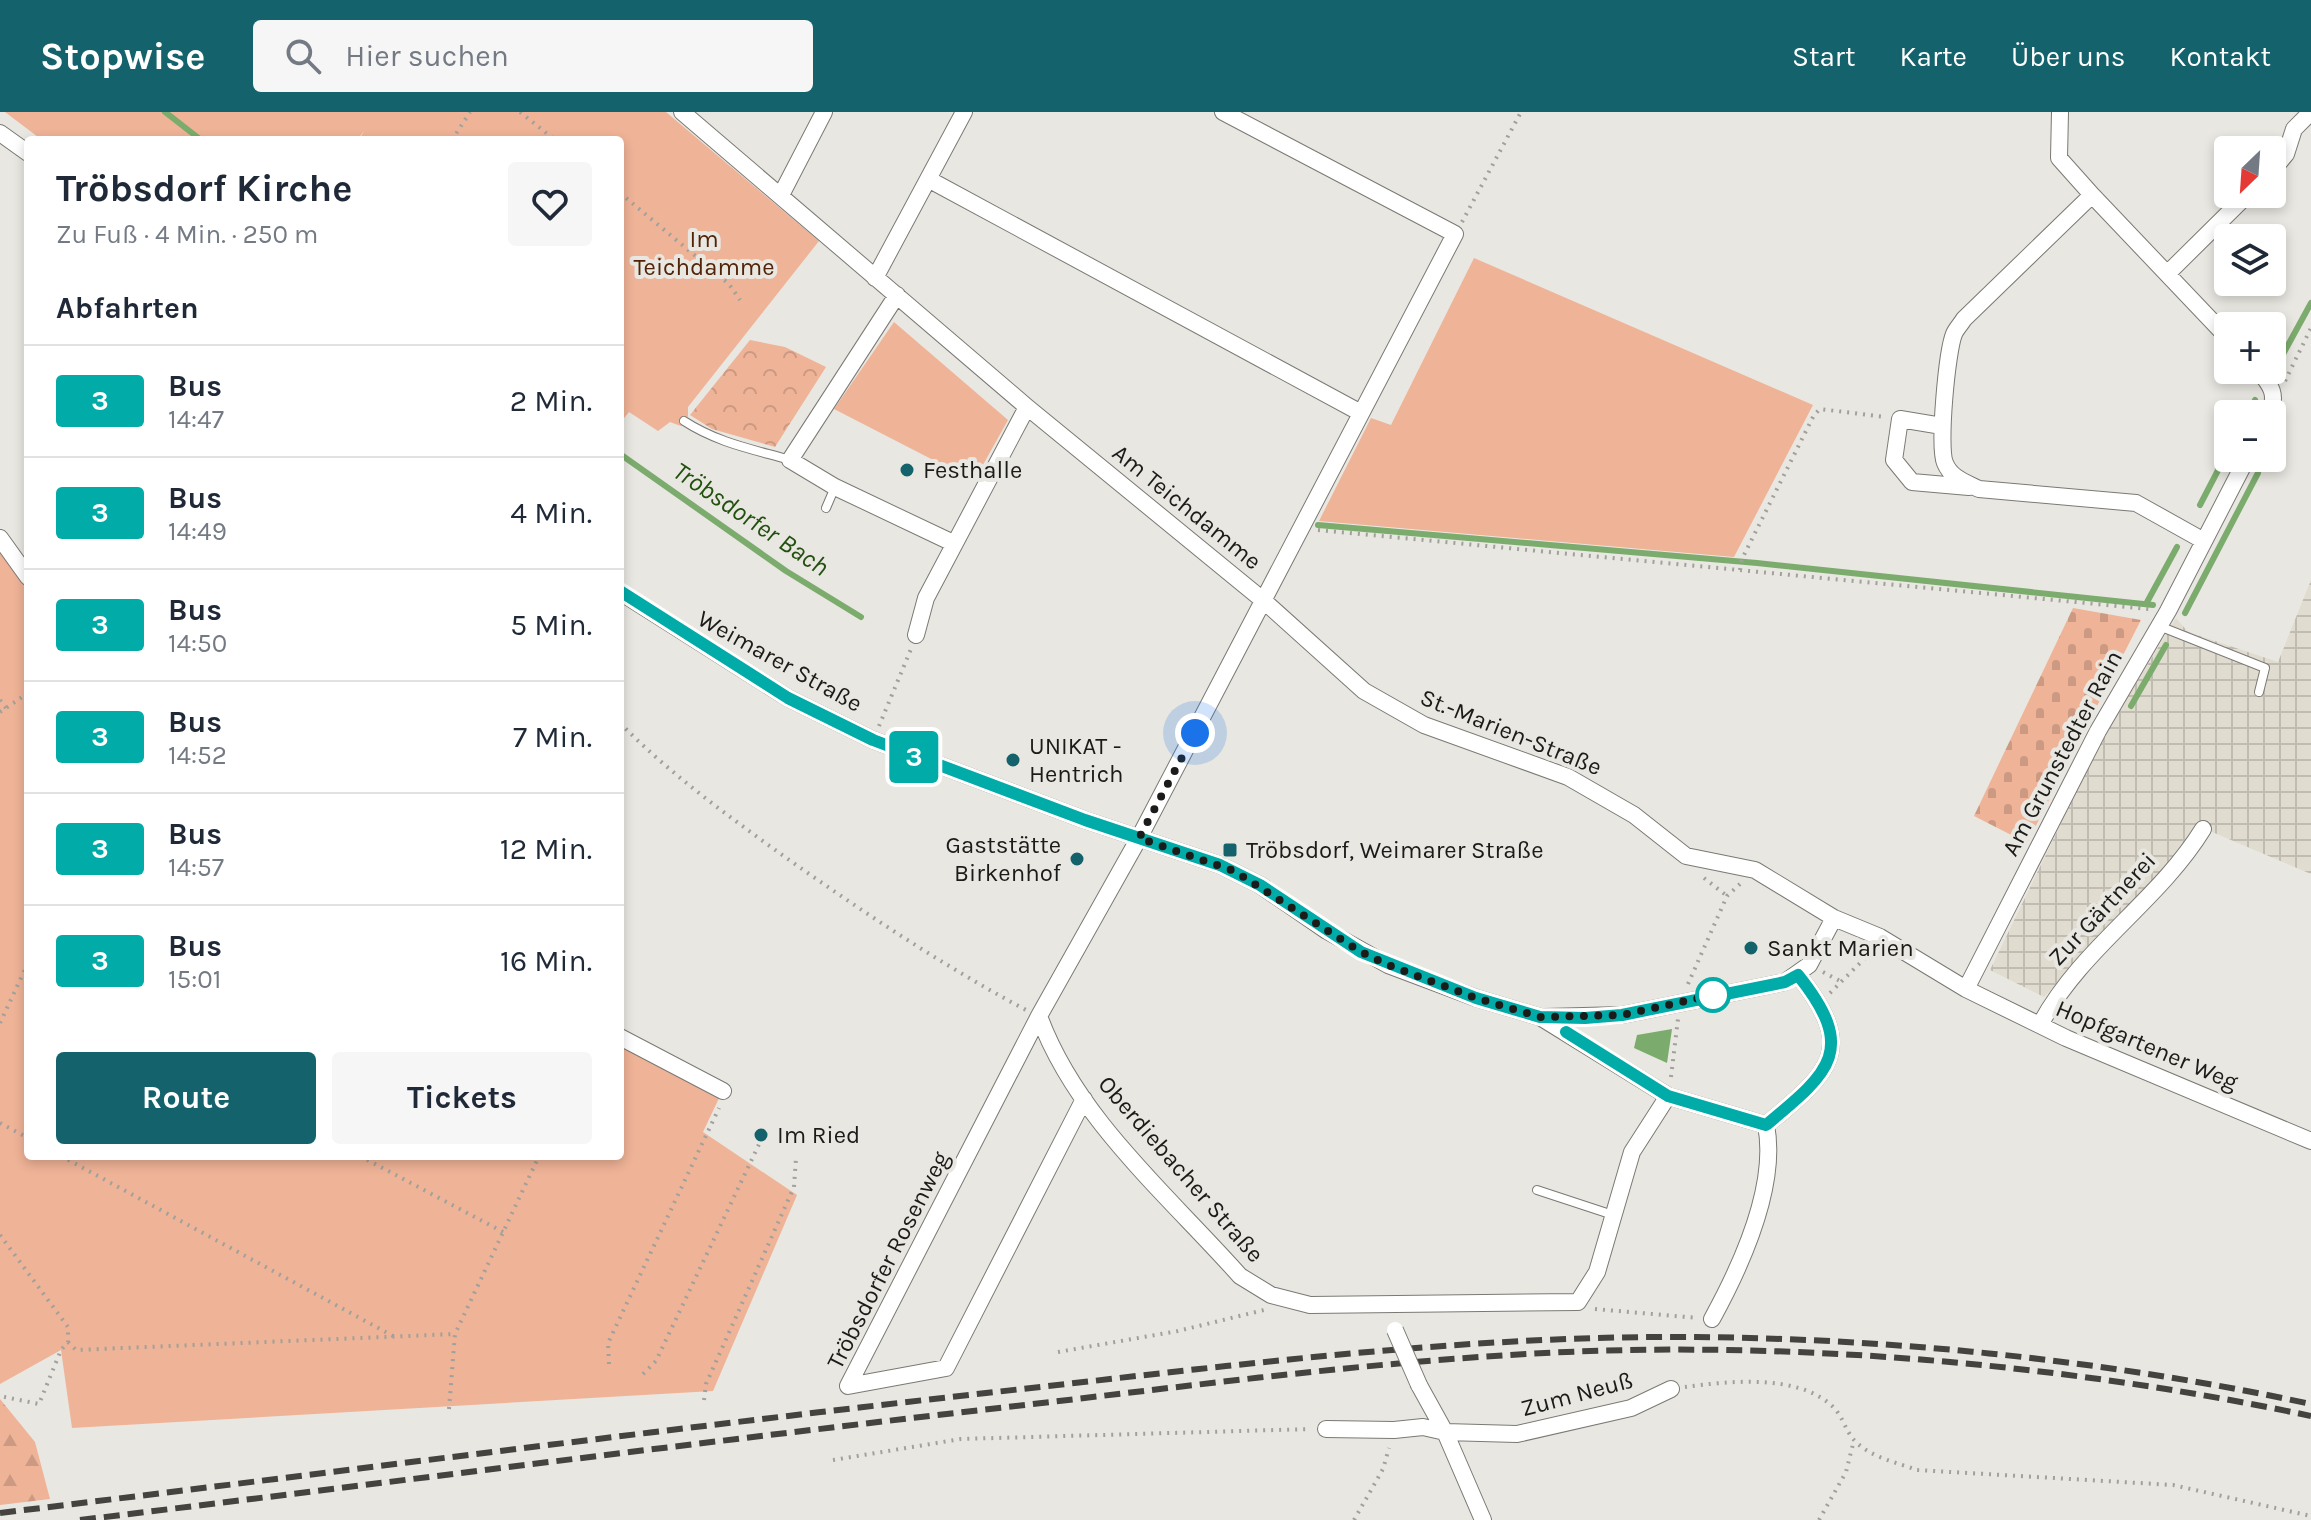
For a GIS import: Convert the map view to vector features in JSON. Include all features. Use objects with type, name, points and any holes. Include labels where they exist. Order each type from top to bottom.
[{"type":"street","name":"Am Teichdamme","points":[[682,112],[1027,407],[1264,601],[1455,234]]},
{"type":"street","points":[[781,195],[824,112]]},
{"type":"street","points":[[875,278],[964,112]]},
{"type":"street","points":[[1223,112],[1455,234]]},
{"type":"street","points":[[2060,112],[2059,158],[2214,323]]},
{"type":"street","points":[[2286,154],[2294,129],[2311,112]]},
{"type":"street","points":[[0,133],[24,150]]},
{"type":"street","points":[[928,179],[1361,413]]},
{"type":"street","points":[[1979,489],[1957,479],[1946,466],[1942,426],[1953,335],[1964,319],[2092,195]]},
{"type":"street","points":[[2168,273],[2234,208]]},
{"type":"street","points":[[897,295],[790,460],[835,487],[953,543]]},
{"type":"street","points":[[916,635],[926,598],[1027,407]]},
{"type":"street","points":[[1942,426],[1900,419],[1894,460],[1902,474],[1912,482],[2136,503],[2204,541]]},
{"type":"street","name":"Am Grunstedter Rain","points":[[1966,989],[2098,731],[2168,611],[2240,472]]},
{"type":"street","points":[[0,538],[24,571]]},
{"type":"street","name":"Weimarer Straße","points":[[624,595],[788,698],[873,740],[1234,871],[1338,938],[1388,965],[1476,998],[1540,1017],[1668,1096],[1766,1125]]},
{"type":"street","points":[[1039,1016],[1139,838],[1264,601]]},
{"type":"street","name":"St.-Marien-Straße","points":[[1264,601],[1346,677],[1404,715],[1568,777],[1634,815],[1686,856],[1755,870],[1834,918],[1880,937],[1966,989]]},
{"type":"street","name":"Zur Gärtnerei","points":[[2040,1025],[2058,992],[2155,890],[2203,829]]},
{"type":"street","points":[[1712,1319],[1741,1260],[1766,1178],[1771,1151],[1766,1125],[1807,1091],[1826,1064],[1833,1044],[1832,1032],[1819,1002],[1798,975],[1809,965],[1834,918]]},
{"type":"street","name":"Weimarer Straße","points":[[1540,1017],[1622,1015],[1785,982],[1798,975]]},
{"type":"street","name":"Hopfgartener Weg","points":[[1966,989],[2040,1025],[2311,1141]]},
{"type":"street","name":"Tröbsdorfer Rosenweg","points":[[1039,1016],[848,1386],[946,1368],[1084,1099]]},
{"type":"street","name":"Oberdiebacher Straße","points":[[1039,1016],[1051,1048],[1084,1099],[1240,1276],[1254,1287],[1294,1302],[1388,1304],[1423,1301],[1569,1305],[1578,1302]]},
{"type":"street","points":[[624,1039],[721,1099]]},
{"type":"street","points":[[1578,1302],[1597,1272],[1632,1152],[1668,1096]]},
{"type":"street","points":[[1388,1304],[1395,1330],[1419,1385],[1445,1432],[1483,1520]]},
{"type":"street","name":"Zum Neuß","points":[[1326,1429],[1394,1430],[1423,1427],[1445,1432],[1517,1434],[1631,1408],[1671,1389]]},
{"type":"lane","points":[[684,421],[707,435],[737,447],[790,460]]},
{"type":"lane","points":[[826,508],[835,487]]},
{"type":"lane","points":[[2159,626],[2265,668],[2259,692]]},
{"type":"lane","points":[[1537,1190],[1613,1215]]},
{"type":"path","points":[[455,136],[470,112]]},
{"type":"path","points":[[520,112],[550,136]]},
{"type":"path","points":[[1455,234],[1521,112]]},
{"type":"path","points":[[624,196],[729,284],[740,300]]},
{"type":"path","points":[[2275,400],[2311,328]]},
{"type":"path","points":[[1740,570],[1742,559],[1814,415],[1820,409],[1900,419]]},
{"type":"path","points":[[1301,529],[2168,611]]},
{"type":"path","points":[[873,740],[916,635]]},
{"type":"path","points":[[0,712],[24,696]]},
{"type":"path","points":[[0,700],[6,708]]},
{"type":"path","points":[[624,726],[725,814],[824,885],[890,929],[1039,1016]]},
{"type":"path","points":[[1672,1067],[1680,1002],[1727,896],[1755,870]]},
{"type":"path","points":[[1819,1002],[1869,955],[1880,937]]},
{"type":"path","points":[[0,1023],[24,979]]},
{"type":"path","points":[[609,1364],[608,1343],[721,1099]]},
{"type":"path","points":[[0,1123],[24,1136]]},
{"type":"path","points":[[643,1374],[656,1361],[762,1138]]},
{"type":"path","points":[[704,1400],[706,1384],[794,1187],[796,1158]]},
{"type":"path","points":[[68,1160],[393,1336]]},
{"type":"path","points":[[368,1160],[503,1232]]},
{"type":"path","points":[[449,1409],[455,1334],[537,1160]]},
{"type":"path","points":[[0,1235],[68,1327],[68,1342],[61,1350],[39,1404],[0,1396]]},
{"type":"path","points":[[1058,1352],[1178,1331],[1294,1302]]},
{"type":"path","points":[[1578,1302],[1586,1308],[1712,1319]]},
{"type":"path","points":[[68,1342],[76,1350],[455,1334]]},
{"type":"path","points":[[1671,1389],[1765,1384],[1812,1391],[1832,1405],[1846,1421],[1854,1440],[1879,1456],[1917,1470],[2173,1485],[2311,1516]]},
{"type":"path","points":[[833,1460],[961,1439],[1326,1429]]},
{"type":"path","points":[[1354,1520],[1383,1469],[1394,1430]]},
{"type":"path","points":[[1819,1520],[1846,1472],[1854,1440]]},
{"type":"shaded area","points":[[2311,580],[2311,874],[2198,826],[2156,878],[2044,997],[1990,970],[2101,741],[2176,618],[2188,632],[2278,662]]},
{"type":"shaded area","points":[[1672,1029],[1667,1063],[1634,1048],[1637,1035]]},
{"type":"green space","name":"Im Teichdamme","points":[[5,112],[666,112],[819,241],[688,407],[688,416],[681,426],[670,422],[658,431],[629,412],[624,418],[624,136],[361,136],[364,131],[360,136],[37,136]]},
{"type":"green space","points":[[1474,258],[1813,405],[1734,557],[1319,521],[1371,418],[1391,425]]},
{"type":"green space","points":[[894,322],[1008,420],[974,481],[834,409]]},
{"type":"green space","points":[[750,340],[785,347],[826,367],[775,447],[712,429],[690,415]]},
{"type":"green space","points":[[0,544],[24,577],[24,1160],[624,1160],[624,1042],[721,1094],[703,1132],[797,1195],[713,1391],[72,1428],[61,1350],[0,1384]]},
{"type":"green space","points":[[2073,608],[2141,620],[2027,843],[1974,816]]},
{"type":"green space","points":[[0,1399],[35,1442],[50,1499],[0,1505]]},
{"type":"waterway","name":"Tröbsdorfer Bach","points":[[165,112],[196,136]]},
{"type":"waterway","points":[[2286,349],[2311,303]]},
{"type":"waterway","name":"Tröbsdorfer Bach","points":[[624,457],[786,571],[861,617]]},
{"type":"waterway","points":[[2200,505],[2217,472]]},
{"type":"waterway","points":[[2185,613],[2258,473]]},
{"type":"waterway","points":[[1318,525],[1757,563],[2153,605]]},
{"type":"waterway","points":[[2146,604],[2177,547]]},
{"type":"waterway","points":[[2131,706],[2166,645]]},
{"type":"railway","points":[[0,1513],[986,1393],[1341,1354],[1518,1341],[1696,1337],[1928,1348],[2082,1364],[2311,1404]]},
{"type":"railway","points":[[80,1520],[1196,1385],[1328,1370],[1526,1354],[1721,1350],[1920,1360],[2119,1382],[2311,1416]]},
{"type":"bus line","name":"3","points":[[624,594],[710,652],[788,698],[873,740],[1085,820],[1220,865],[1260,885],[1361,952],[1476,998],[1540,1017],[1585,1018],[1622,1015],[1785,982],[1798,975],[1828,1017],[1833,1044],[1820,1077],[1766,1125],[1737,1119],[1668,1096],[1566,1032]]},
{"type":"place","name":"Festhalle","points":[[907,470]]},
{"type":"place","name":"UNIKAT - Hentrich","points":[[1013,760]]},
{"type":"place","name":"Tröbsdorf, Weimarer Straße","points":[[1230,850]]},
{"type":"place","name":"Gaststätte Birkenhof","points":[[1077,859]]},
{"type":"place","name":"Sankt Marien","points":[[1751,948]]},
{"type":"place","name":"Im Ried","points":[[761,1135]]},
{"type":"route","points":[[1195,733],[1139,838],[1234,871],[1361,952],[1476,998],[1540,1017],[1622,1015],[1713,995]]}]
